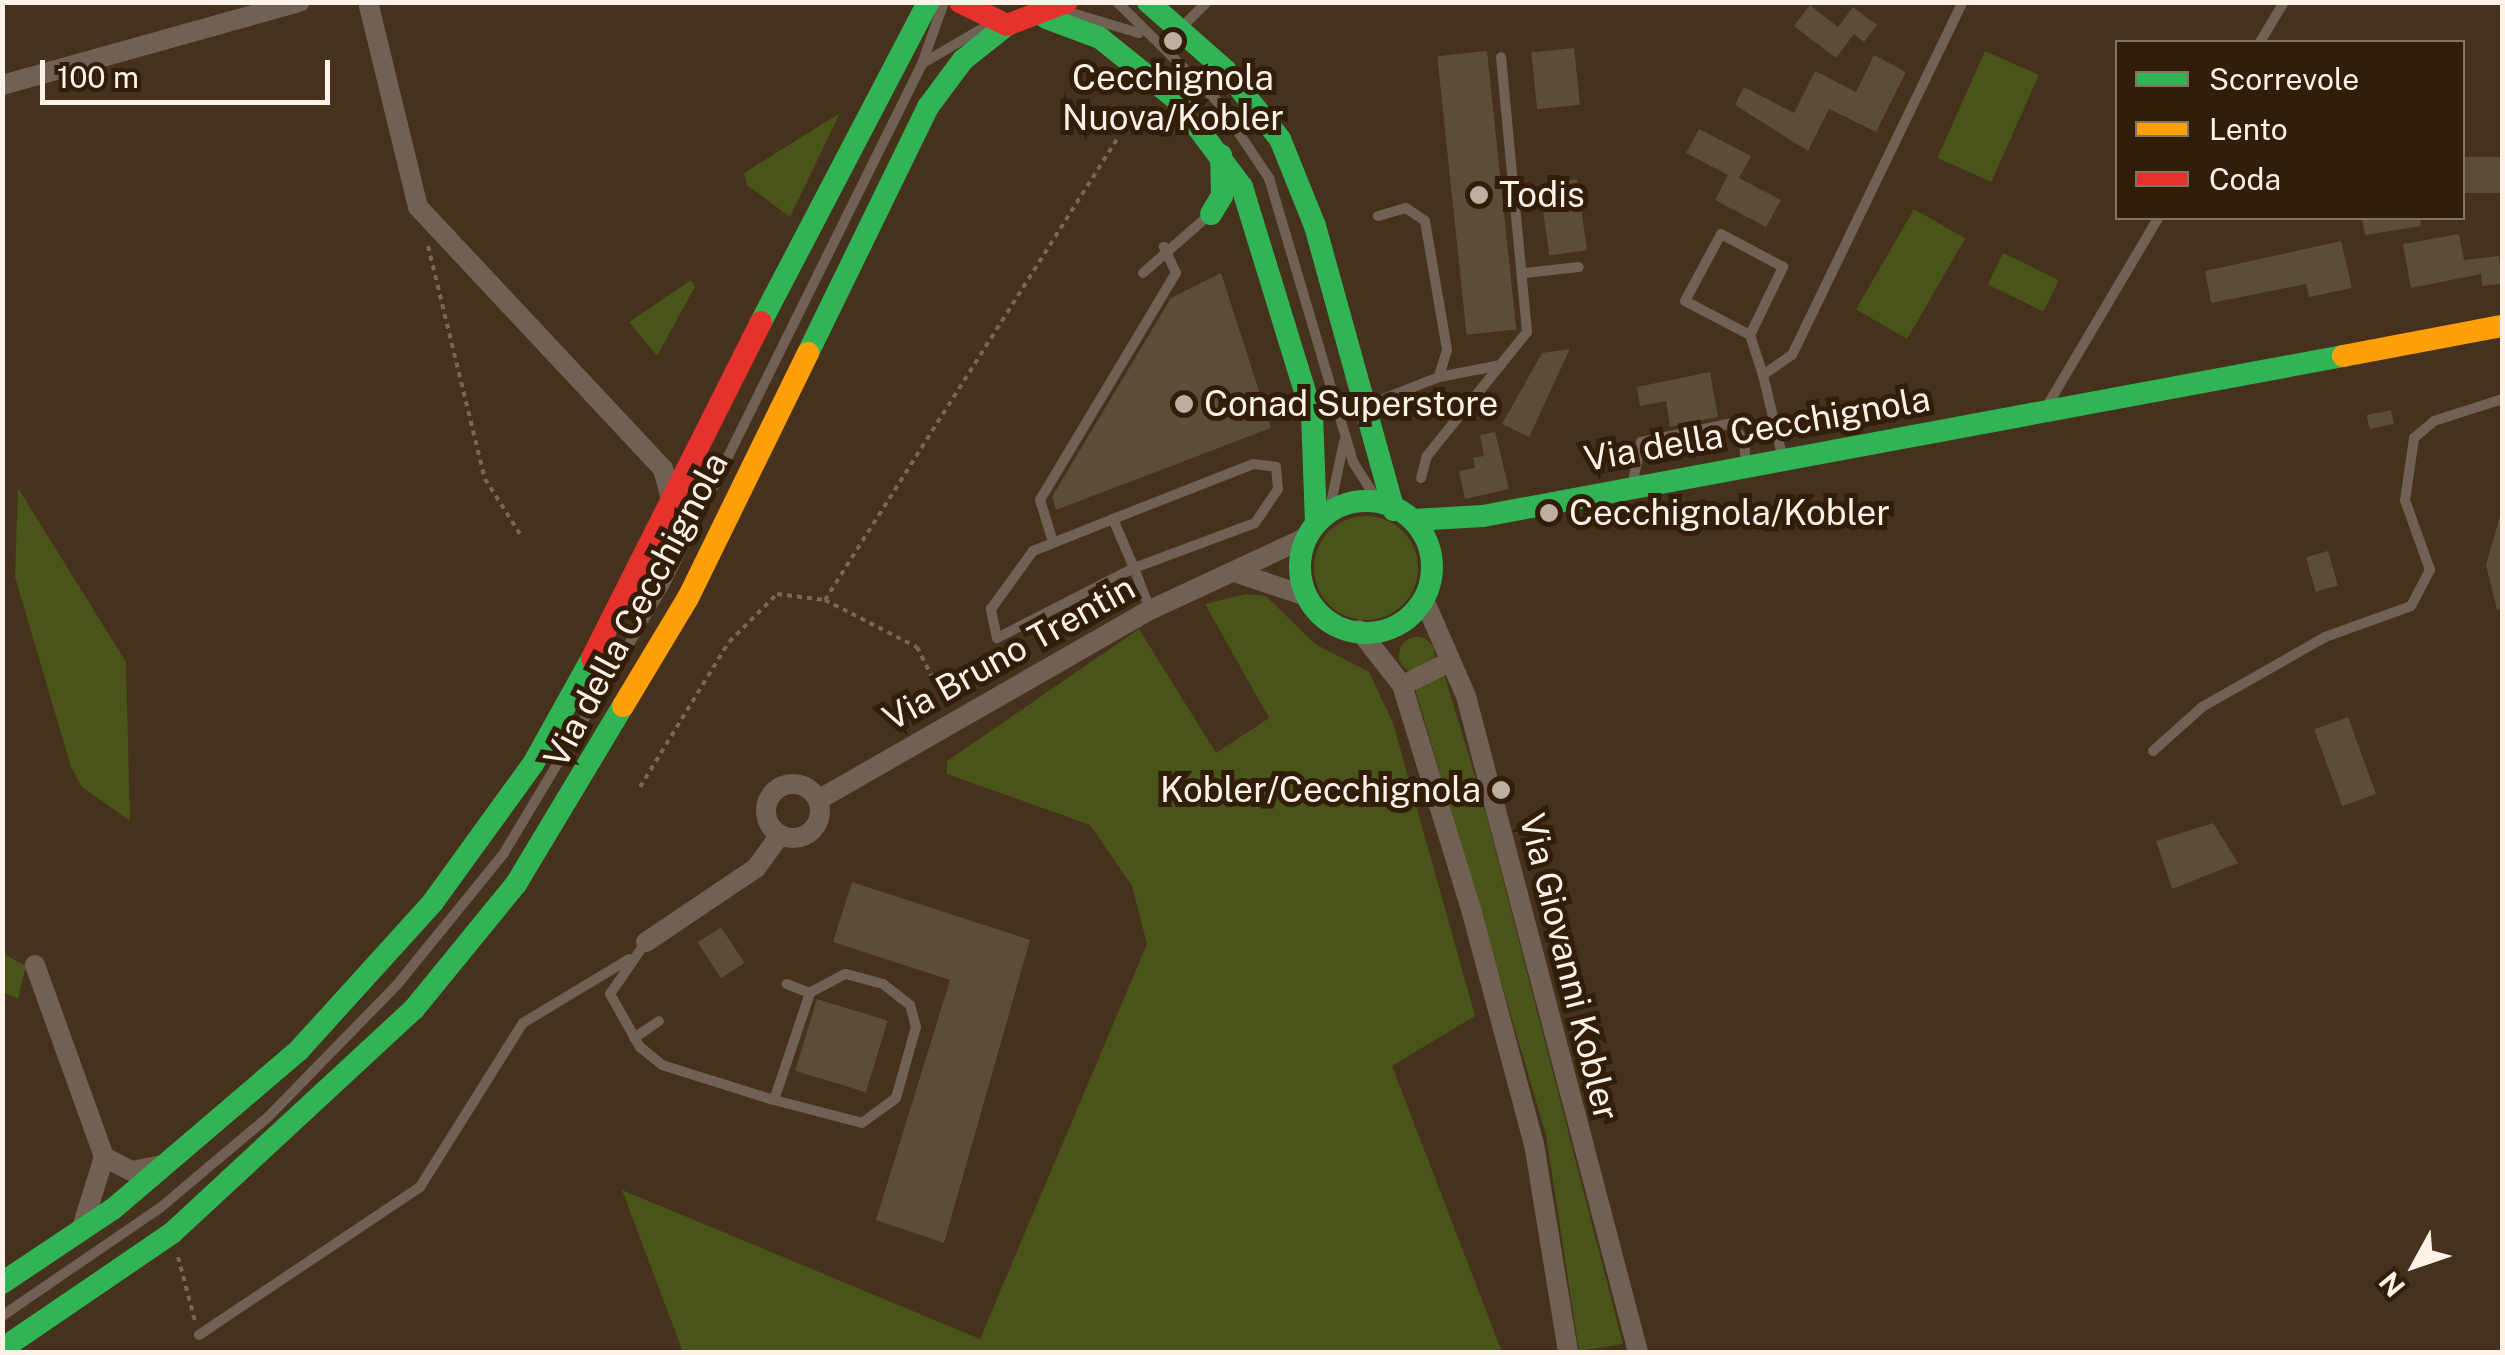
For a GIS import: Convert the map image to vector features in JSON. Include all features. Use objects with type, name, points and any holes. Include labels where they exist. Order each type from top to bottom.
[{"type":"street","points":[[2,84],[300,2]]},
{"type":"street","name":"Via della Cecchignola","points":[[2,1282],[80,1232],[172,1162],[299,1050],[432,902],[533,764],[670,509],[928,2]]},
{"type":"street","points":[[960,2],[999,24],[1057,10],[1100,38],[1213,140],[1263,244],[1282,306],[1272,348],[1301,373],[1316,439],[1316,525],[1296,563],[1306,596]]},
{"type":"street","points":[[1148,2],[1180,30],[1280,139],[1358,370],[1368,426],[1396,512],[1435,566]]},
{"type":"street","points":[[364,5],[418,207],[673,484],[670,509]]},
{"type":"street","name":"Via della Cecchignola","points":[[2,1349],[172,1234],[361,1064],[516,884],[672,630],[928,107],[963,60],[999,24]]},
{"type":"street","points":[[1213,140],[1225,170],[1210,214],[1243,219],[1263,244]]},
{"type":"street","name":"Via della Cecchignola","points":[[1396,512],[1483,516],[2502,326]]},
{"type":"street","points":[[1358,370],[1385,398],[1368,426]]},
{"type":"street","points":[[632,436],[670,457],[702,443]]},
{"type":"street","points":[[1316,525],[1396,512]]},
{"type":"street","points":[[1358,630],[1397,626],[1425,602],[1435,566],[1483,516]]},
{"type":"street","name":"Via Bruno Trentin","points":[[646,942],[756,868],[780,835],[812,831],[818,800],[1150,610],[1238,574],[1316,525]]},
{"type":"street","points":[[1238,574],[1306,596],[1358,630],[1402,685],[1472,913],[1537,1158],[1568,1352]]},
{"type":"street","name":"Via Giovanni Kobler","points":[[1425,602],[1466,696],[1638,1352]]},
{"type":"street","points":[[1411,681],[1442,666]]},
{"type":"street","points":[[780,835],[766,817],[779,788],[801,786],[818,800]]},
{"type":"street","points":[[35,965],[104,1157],[80,1232]]},
{"type":"street","points":[[104,1157],[132,1170],[172,1162]]},
{"type":"lane","name":"Via della Cecchignola","points":[[2,1316],[160,1208],[280,1106],[396,986],[504,853],[612,686],[922,64],[944,2]]},
{"type":"lane","points":[[1117,2],[1144,36],[1218,102],[1270,178],[1344,436],[1396,512]]},
{"type":"lane","points":[[1180,30],[1207,2]]},
{"type":"lane","points":[[2261,40],[2284,2]]},
{"type":"lane","points":[[1763,375],[1792,354],[1962,4]]},
{"type":"lane","points":[[1057,10],[1144,36]]},
{"type":"lane","points":[[922,64],[999,24]]},
{"type":"lane","points":[[1421,478],[1426,456],[1527,332],[1500,58]]},
{"type":"lane","points":[[1378,216],[1406,208],[1424,221],[1447,350],[1440,377]]},
{"type":"lane","points":[[1143,273],[1164,247],[1210,214]]},
{"type":"lane","points":[[2044,412],[2157,220]]},
{"type":"lane","points":[[1750,335],[1685,302],[1721,234],[1783,266],[1750,335],[1784,460]]},
{"type":"lane","points":[[1054,542],[1040,500],[1176,273],[1164,247]]},
{"type":"lane","points":[[1524,273],[1579,267]]},
{"type":"lane","points":[[1385,398],[1440,377],[1502,365]]},
{"type":"lane","points":[[2153,751],[2202,707],[2324,638],[2411,606],[2430,570],[2406,500],[2414,438],[2434,421],[2502,399]]},
{"type":"lane","points":[[1632,486],[1642,442],[1728,424],[1744,439],[1746,465]]},
{"type":"lane","points":[[1316,525],[1344,436]]},
{"type":"lane","points":[[1253,464],[1276,467],[1278,488],[1255,523],[1134,568],[996,638],[991,610],[1004,584],[1054,542],[1114,519],[1253,464]]},
{"type":"lane","points":[[1114,519],[1150,610]]},
{"type":"lane","points":[[199,1335],[420,1186],[523,1023],[628,959],[646,942]]},
{"type":"lane","points":[[628,959],[610,997],[634,1038],[662,1064],[774,1100],[862,1123],[896,1098],[916,1028],[910,1004],[852,975],[830,976],[810,993],[774,1100]]},
{"type":"lane","points":[[787,984],[810,993]]},
{"type":"lane","points":[[634,1038],[659,1021]]},
{"type":"path","points":[[826,600],[1119,136]]},
{"type":"path","points":[[418,207],[485,480],[520,534]]},
{"type":"path","points":[[640,787],[752,614],[778,594],[826,600],[917,646],[954,720]]},
{"type":"path","points":[[172,1234],[199,1335]]},
{"type":"green space","points":[[1985,51],[2039,75],[1991,182],[1937,158]]},
{"type":"green space","points":[[840,113],[790,217],[747,185],[744,173]]},
{"type":"green space","points":[[1914,209],[1965,238],[1907,339],[1856,309]]},
{"type":"green space","points":[[2003,253],[2059,280],[2043,312],[1988,284]]},
{"type":"green space","points":[[691,280],[695,287],[657,356],[629,322]]},
{"type":"green space","points":[[18,488],[126,662],[130,821],[82,787],[71,767],[15,577]]},
{"type":"green space","points":[[1366,516],[1386,520],[1403,531],[1414,548],[1418,568],[1414,588],[1403,605],[1386,616],[1366,620],[1346,616],[1329,605],[1318,588],[1314,568],[1318,548],[1329,531],[1346,520]]},
{"type":"green space","points":[[1245,594],[1266,596],[1315,644],[1369,672],[1393,723],[1475,1016],[1392,1066],[1502,1352],[683,1352],[622,1190],[980,1339],[1147,944],[1132,886],[1090,825],[947,774],[947,761],[1139,629],[1216,753],[1269,718],[1205,604]]},
{"type":"green space","points":[[1417,637],[1430,642],[1435,655],[1430,668],[1417,673],[1404,668],[1399,655],[1404,642]]},
{"type":"green space","points":[[1443,671],[1483,802],[1623,1344],[1579,1351],[1546,1135],[1414,685]]},
{"type":"green space","points":[[2,953],[26,966],[18,999],[3,992]]},
{"type":"building","points":[[1810,5],[1838,27],[1853,7],[1877,25],[1864,42],[1854,34],[1836,58],[1794,26]]},
{"type":"building","points":[[1574,48],[1580,105],[1537,109],[1531,52]]},
{"type":"building","name":"Todis","points":[[1487,51],[1516,329],[1467,335],[1437,56]]},
{"type":"building","points":[[1874,55],[1906,72],[1876,132],[1829,109],[1808,151],[1735,105],[1744,87],[1794,113],[1815,71],[1856,92]]},
{"type":"building","points":[[1699,129],[1751,156],[1739,178],[1781,200],[1766,227],[1715,200],[1728,175],[1686,153]]},
{"type":"building","points":[[2465,157],[2502,157],[2502,193],[2465,193]]},
{"type":"building","points":[[1577,179],[1587,250],[1549,256],[1539,184]]},
{"type":"building","points":[[2362,220],[2420,220],[2421,226],[2365,235]]},
{"type":"building","points":[[2459,234],[2464,260],[2499,256],[2502,284],[2482,286],[2481,274],[2411,288],[2403,244]]},
{"type":"building","points":[[2341,241],[2352,288],[2309,297],[2306,284],[2211,303],[2205,271]]},
{"type":"building","name":"Conad Superstore","points":[[1221,273],[1271,428],[1056,510],[1052,497],[1171,298]]},
{"type":"building","points":[[1570,349],[1529,437],[1502,424],[1542,353]]},
{"type":"building","points":[[1710,372],[1718,417],[1670,427],[1666,401],[1640,406],[1637,387]]},
{"type":"building","points":[[2391,410],[2394,424],[2369,429],[2367,415]]},
{"type":"building","points":[[1495,432],[1509,489],[1465,499],[1459,471],[1475,468],[1473,458],[1484,456],[1480,435]]},
{"type":"building","points":[[2502,509],[2502,609],[2497,610],[2486,565]]},
{"type":"building","points":[[2328,551],[2338,586],[2316,592],[2306,557]]},
{"type":"building","points":[[2348,717],[2376,794],[2342,806],[2314,729]]},
{"type":"building","points":[[2213,823],[2238,863],[2172,889],[2156,841]]},
{"type":"building","points":[[852,882],[1030,940],[944,1243],[876,1220],[950,980],[833,942]]},
{"type":"building","points":[[721,927],[744,963],[721,978],[698,942]]},
{"type":"building","points":[[817,999],[888,1021],[866,1092],[795,1071]]},
{"type":"traffic: fast","points":[[761,322],[928,2]]},
{"type":"traffic: fast","points":[[1148,2],[1225,70],[1280,139],[1315,226],[1394,510]]},
{"type":"traffic: fast","points":[[1046,18],[1100,38],[1177,100],[1242,187],[1312,414],[1316,523]]},
{"type":"traffic: fast","points":[[808,353],[928,107],[963,60],[1007,25]]},
{"type":"traffic: fast","points":[[1211,214],[1222,196],[1221,155]]},
{"type":"traffic: fast","points":[[1413,520],[1483,516],[2343,356]]},
{"type":"traffic: fast","points":[[1366,501],[1391,506],[1413,520],[1427,542],[1432,567],[1427,592],[1413,614],[1391,628],[1366,633],[1341,628],[1319,614],[1305,592],[1300,567],[1305,542],[1319,520],[1341,506],[1366,501]]},
{"type":"traffic: fast","points":[[2,1283],[113,1209],[299,1050],[433,902],[533,764],[592,658]]},
{"type":"traffic: fast","points":[[2,1349],[172,1233],[414,1009],[516,884],[623,706]]},
{"type":"traffic: slow","points":[[2343,356],[2502,326]]},
{"type":"traffic: slow","points":[[623,706],[688,598],[808,353]]},
{"type":"traffic: jam","points":[[960,2],[1007,25],[1067,2]]},
{"type":"traffic: jam","points":[[592,658],[761,322]]},
{"type":"place","name":"Cecchignola Nuova/Kobler","points":[[1173,41]]},
{"type":"place","name":"Todis","points":[[1479,195]]},
{"type":"place","name":"Conad Superstore","points":[[1184,404]]},
{"type":"place","name":"Cecchignola/Kobler","points":[[1549,513]]},
{"type":"place","name":"Kobler/Cecchignola","points":[[1501,790]]}]
